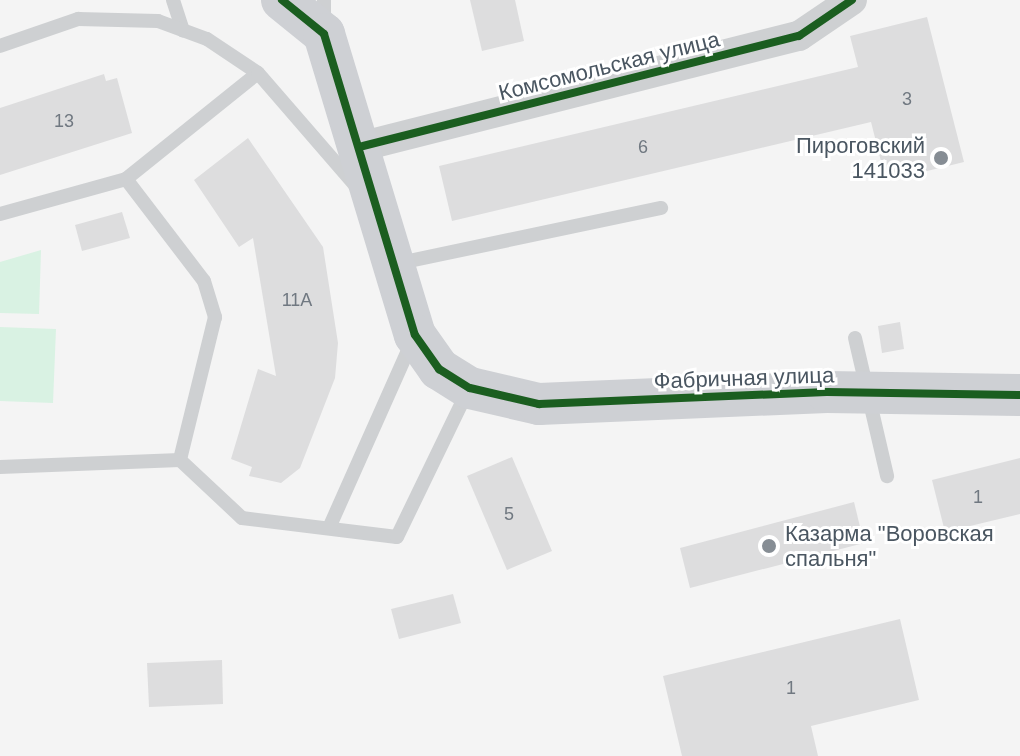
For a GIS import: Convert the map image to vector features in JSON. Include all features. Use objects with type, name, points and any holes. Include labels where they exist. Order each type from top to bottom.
[{"type":"street","points":[[282,0],[324,17],[363,146],[391,265],[415,335],[439,369],[470,388]]},
{"type":"street","name":"Комсомольская улица","points":[[363,146],[799,36],[852,0]]},
{"type":"street","name":"Фабричная улица","points":[[470,388],[539,404],[866,393],[1020,395]]},
{"type":"lane","points":[[173,0],[183,30]]},
{"type":"lane","points":[[0,46],[78,19],[158,21],[183,30],[258,73],[378,212]]},
{"type":"lane","points":[[0,214],[126,179],[258,73]]},
{"type":"lane","points":[[126,179],[204,281],[215,317],[180,460]]},
{"type":"lane","points":[[391,265],[661,208]]},
{"type":"lane","points":[[329,528],[415,335]]},
{"type":"lane","points":[[855,338],[887,476]]},
{"type":"lane","points":[[0,467],[180,460],[242,518],[397,537],[470,388]]},
{"type":"green space","points":[[41,250],[39,314],[0,313],[0,262]]},
{"type":"green space","points":[[0,327],[56,329],[53,403],[0,401]]},
{"type":"building","points":[[470,0],[515,0],[524,41],[482,51]]},
{"type":"building","points":[[927,17],[964,162],[886,181],[871,122],[452,221],[439,166],[858,67],[850,36]]},
{"type":"building","points":[[104,74],[106,81],[117,78],[132,133],[0,175],[0,108]]},
{"type":"building","points":[[248,138],[323,247],[338,343],[335,378],[300,468],[281,483],[249,476],[252,467],[231,459],[258,369],[276,376],[253,238],[239,247],[194,180]]},
{"type":"building","points":[[122,212],[130,238],[82,251],[75,225]]},
{"type":"building","points":[[900,322],[904,349],[882,353],[878,326]]},
{"type":"building","points":[[512,457],[552,551],[507,570],[467,476]]},
{"type":"building","points":[[1020,458],[1020,514],[945,532],[932,480]]},
{"type":"building","points":[[854,502],[864,543],[690,588],[680,548]]},
{"type":"building","points":[[453,594],[461,623],[399,639],[391,609]]},
{"type":"building","points":[[900,619],[919,700],[811,726],[818,756],[682,756],[663,676]]},
{"type":"building","points":[[222,660],[223,704],[149,707],[147,663]]},
{"type":"cycle path","points":[[282,0],[324,34],[415,335],[439,369],[470,388],[539,404],[827,392],[1020,395]]},
{"type":"cycle path","points":[[363,146],[799,36],[852,0]]},
{"type":"place","name":"Пироговский 141033","points":[[941,158]]},
{"type":"place","name":"Казарма \"Воровская спальня\"","points":[[769,546]]}]
